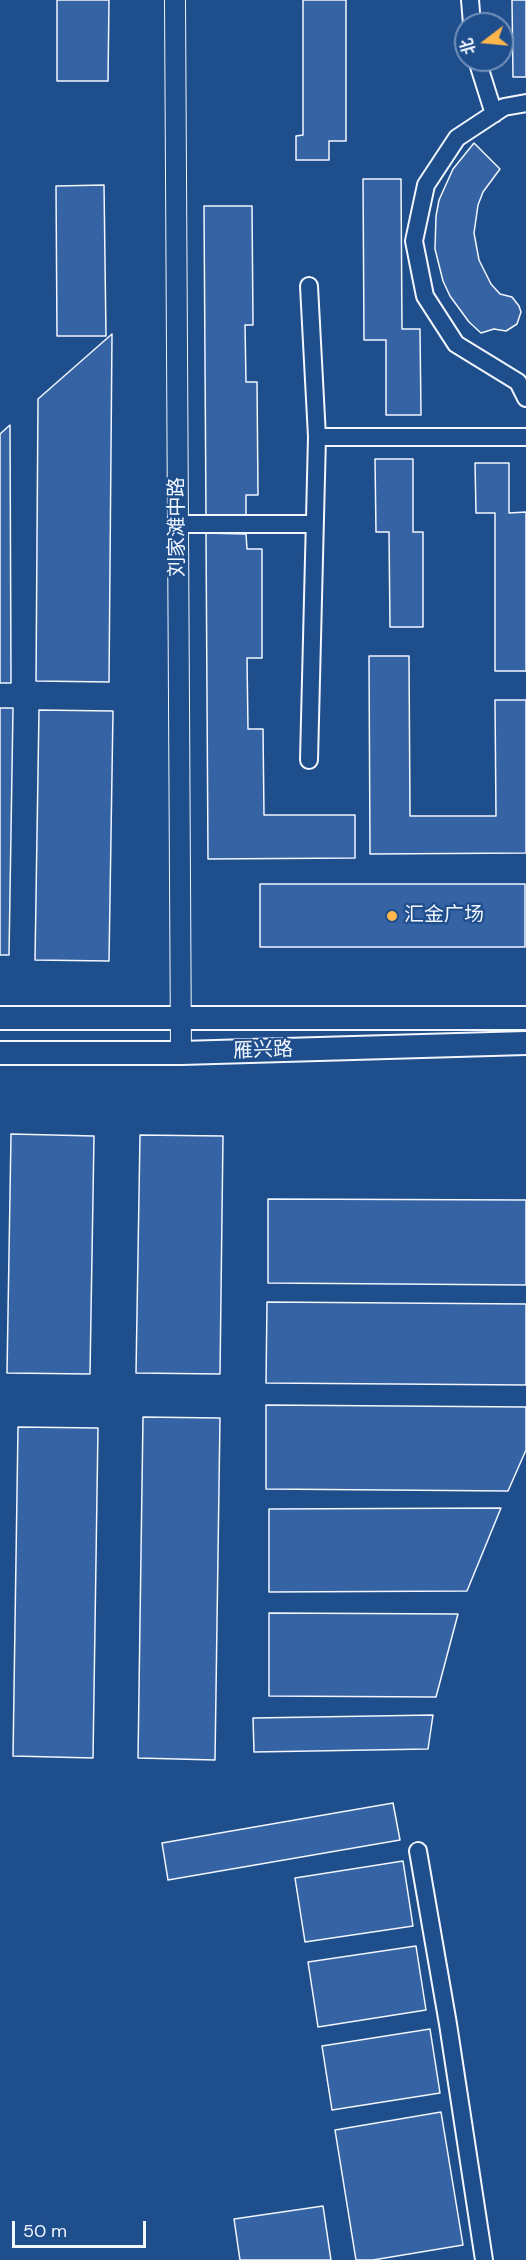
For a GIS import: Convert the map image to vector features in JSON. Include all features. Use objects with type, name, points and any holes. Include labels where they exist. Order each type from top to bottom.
[{"type":"main road","name":"雁兴路","points":[[0,1018],[526,1018]]},
{"type":"main road","name":"雁兴路","points":[[0,1053],[181,1053],[526,1043]]},
{"type":"street","name":"刘家滩中路","points":[[175,0],[181,1053]]},
{"type":"street","points":[[481,72],[494,114]]},
{"type":"street","points":[[526,103],[504,107],[457,138],[426,185],[414,241],[425,296],[456,344],[518,382],[526,398]]},
{"type":"street","points":[[309,286],[317,437],[309,760]]},
{"type":"street","points":[[317,437],[526,436]]},
{"type":"street","points":[[178,525],[315,524]]},
{"type":"street","points":[[418,1851],[448,2024],[484,2260]]},
{"type":"building","points":[[57,0],[109,0],[108,81],[57,81]]},
{"type":"building","points":[[303,0],[346,0],[346,141],[329,141],[329,160],[296,160],[296,136],[303,135]]},
{"type":"building","points":[[512,0],[526,0],[526,77],[513,77],[514,12],[512,12]]},
{"type":"building","points":[[474,143],[500,169],[483,192],[478,205],[474,233],[479,260],[491,284],[500,294],[512,297],[521,312],[517,324],[506,331],[494,329],[481,333],[469,322],[450,296],[443,281],[435,249],[439,200],[453,169]]},
{"type":"building","points":[[363,179],[401,179],[402,329],[420,329],[421,415],[386,415],[386,340],[364,340]]},
{"type":"building","points":[[104,185],[106,336],[57,336],[56,186]]},
{"type":"building","points":[[204,206],[252,206],[253,325],[245,325],[246,382],[257,382],[258,495],[246,495],[246,517],[206,516]]},
{"type":"building","points":[[112,334],[109,682],[36,681],[38,399]]},
{"type":"building","points":[[10,425],[11,683],[0,683],[0,434]]},
{"type":"building","points":[[375,459],[413,459],[413,532],[423,532],[423,627],[390,627],[389,532],[376,532]]},
{"type":"building","points":[[475,463],[509,463],[509,513],[526,512],[526,671],[495,671],[495,513],[476,513]]},
{"type":"building","points":[[206,533],[246,534],[247,549],[262,549],[262,658],[247,658],[248,729],[263,729],[264,815],[355,815],[355,858],[208,859]]},
{"type":"building","points":[[369,656],[409,656],[410,816],[496,816],[495,700],[526,700],[526,853],[370,854]]},
{"type":"building","points":[[0,708],[13,708],[9,955],[0,955]]},
{"type":"building","points":[[39,710],[113,711],[109,961],[35,960]]},
{"type":"building","name":"汇金广场","points":[[260,884],[525,884],[525,947],[260,947]]},
{"type":"building","points":[[11,1134],[94,1136],[90,1374],[7,1373]]},
{"type":"building","points":[[140,1135],[223,1136],[220,1374],[136,1373]]},
{"type":"building","points":[[268,1199],[526,1200],[526,1285],[268,1283]]},
{"type":"building","points":[[267,1302],[526,1304],[526,1385],[266,1383]]},
{"type":"building","points":[[266,1405],[526,1407],[526,1450],[508,1491],[266,1489]]},
{"type":"building","points":[[143,1417],[220,1418],[215,1760],[138,1758]]},
{"type":"building","points":[[18,1427],[98,1428],[93,1758],[13,1756]]},
{"type":"building","points":[[501,1508],[467,1591],[269,1592],[269,1509]]},
{"type":"building","points":[[269,1613],[458,1614],[436,1697],[269,1696]]},
{"type":"building","points":[[433,1715],[428,1749],[254,1752],[253,1718]]},
{"type":"building","points":[[393,1803],[400,1840],[168,1880],[162,1843]]},
{"type":"building","points":[[403,1861],[413,1926],[305,1942],[295,1878]]},
{"type":"building","points":[[416,1946],[426,2010],[318,2027],[308,1962]]},
{"type":"building","points":[[430,2029],[440,2093],[332,2110],[322,2046]]},
{"type":"building","points":[[441,2112],[463,2245],[373,2260],[356,2260],[335,2130]]},
{"type":"building","points":[[323,2206],[331,2260],[240,2260],[234,2219]]},
{"type":"place","name":"汇金广场","points":[[392,916]]}]
